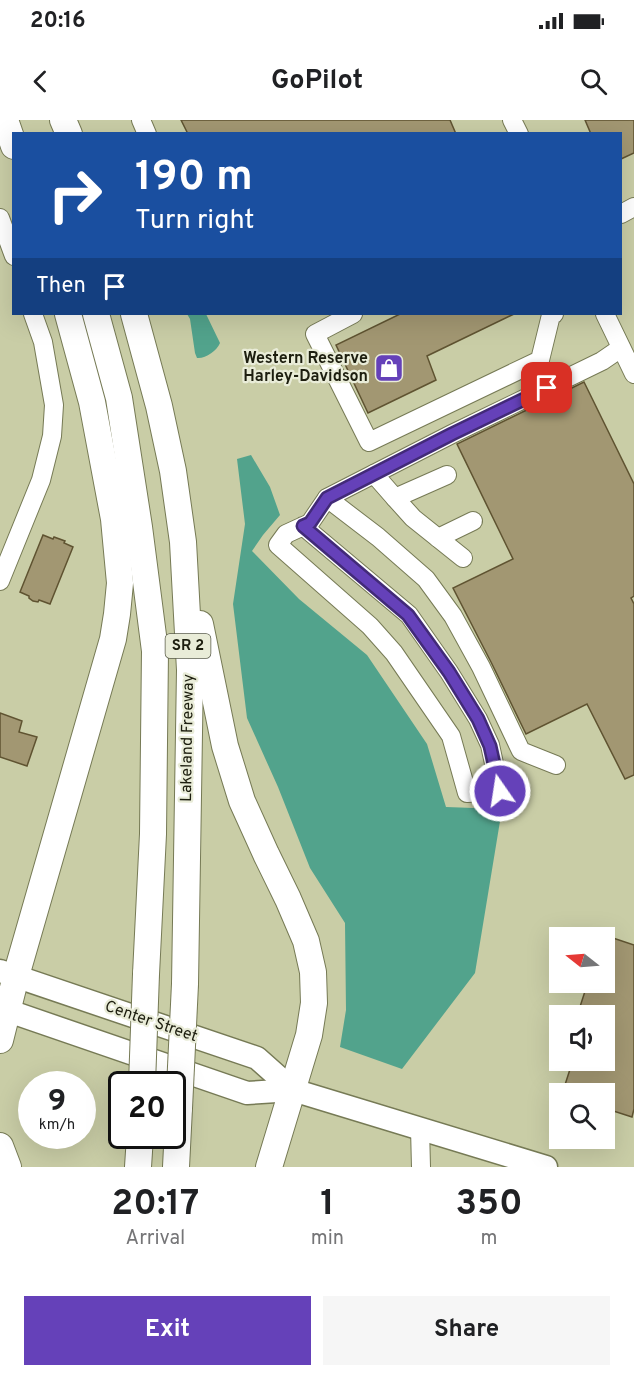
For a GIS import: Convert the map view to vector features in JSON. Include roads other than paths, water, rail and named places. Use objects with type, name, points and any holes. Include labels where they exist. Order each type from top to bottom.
[{"type":"highway","points":[[5,120],[12,140]]},
{"type":"highway","points":[[0,1040],[8,974],[113,639],[120,584],[114,519],[92,402],[68,315]]},
{"type":"highway","name":"Lakeland Freeway","points":[[96,315],[119,398],[155,651],[153,834],[142,1071]]},
{"type":"highway","name":"Lakeland Freeway","points":[[134,315],[159,406],[173,471],[183,542],[190,670],[185,984],[176,1167]]},
{"type":"highway","points":[[183,542],[228,757],[242,801],[306,941],[313,972],[314,1003],[309,1035],[269,1167]]},
{"type":"highway","points":[[0,1146],[8,1167]]},
{"type":"highway","points":[[138,1167],[139,1149]]},
{"type":"main road","name":"Center Street","points":[[8,974],[257,1058],[293,1090]]},
{"type":"main road","name":"Center Street","points":[[4,1010],[247,1093],[293,1090],[546,1167]]},
{"type":"street","points":[[0,218],[12,251]]},
{"type":"street","points":[[0,580],[41,480],[52,436],[54,405],[43,342],[33,315]]},
{"type":"street","points":[[351,315],[315,334],[369,442],[540,360],[551,315]]},
{"type":"street","points":[[605,315],[634,374]]},
{"type":"street","points":[[303,526],[408,615],[449,672],[478,719],[490,746],[500,791],[467,793],[451,736],[394,653],[370,626],[278,545],[286,534],[303,526],[310,523],[327,498],[602,361],[621,348]]},
{"type":"street","points":[[374,474],[413,518],[463,558]]},
{"type":"street","points":[[395,498],[447,475]]},
{"type":"street","points":[[327,498],[378,537],[426,579],[453,616],[481,667],[521,751],[556,765]]},
{"type":"street","points":[[438,538],[473,521]]},
{"type":"street","points":[[420,1128],[421,1167]]},
{"type":"water","points":[[188,315],[206,315],[220,343],[214,352],[197,358]]},
{"type":"water","points":[[251,455],[270,487],[280,515],[252,551],[299,599],[367,655],[427,744],[446,807],[502,809],[475,973],[402,1069],[340,1047],[346,1010],[345,923],[310,868],[278,787],[247,718],[233,604],[245,524],[237,459]]},
{"type":"place","name":"Western Reserve Harley-Davidson","points":[[389,368]]}]
